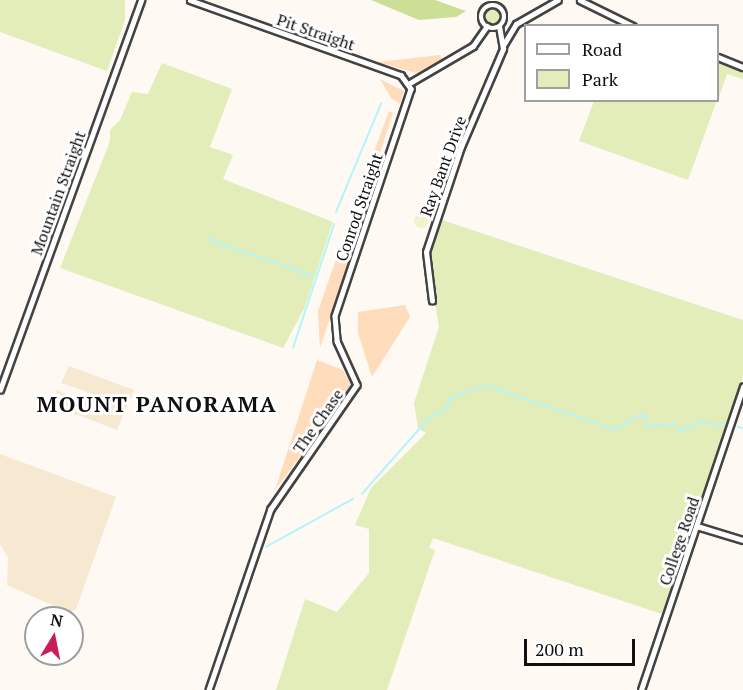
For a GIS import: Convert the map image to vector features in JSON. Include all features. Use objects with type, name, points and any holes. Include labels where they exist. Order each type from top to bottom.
[{"type":"street","name":"Pit Straight","points":[[190,0],[399,74],[410,83]]},
{"type":"street","points":[[499,7],[502,0]]},
{"type":"street","name":"Ray Bant Drive","points":[[432,301],[426,252],[504,44],[516,24],[558,0]]},
{"type":"street","points":[[580,0],[629,24]]},
{"type":"street","name":"Mountain Straight","points":[[0,390],[140,2]]},
{"type":"street","points":[[410,83],[473,46],[486,26],[483,11],[499,7]]},
{"type":"street","points":[[499,7],[505,18],[499,27]]},
{"type":"street","points":[[486,26],[499,27]]},
{"type":"street","points":[[499,27],[504,44]]},
{"type":"street","points":[[719,58],[743,67]]},
{"type":"street","name":"Conrod Straight","points":[[335,316],[406,106],[410,83]]},
{"type":"street","name":"The Chase","points":[[209,690],[274,504],[357,385],[337,341],[335,316]]},
{"type":"street","name":"College Road","points":[[641,690],[742,398],[743,387]]},
{"type":"street","points":[[697,526],[743,540]]},
{"type":"shaded area","points":[[69,366],[134,390],[117,430],[52,405],[57,390],[80,399],[78,408],[82,400],[91,402],[93,394],[61,383]]},
{"type":"shaded area","points":[[0,454],[116,497],[77,606],[54,606],[7,585],[8,558],[0,544]]},
{"type":"green space","points":[[0,0],[125,0],[125,20],[107,71],[0,32]]},
{"type":"green space","points":[[371,0],[435,0],[466,11],[456,17],[419,20]]},
{"type":"green space","points":[[493,9],[501,17],[493,25],[485,17]]},
{"type":"green space","points":[[719,60],[743,70],[743,79],[727,74],[719,97]]},
{"type":"green space","points":[[162,63],[232,89],[210,147],[233,155],[223,179],[333,222],[305,307],[283,348],[60,268],[110,141],[110,130],[120,120],[132,92],[148,94]]},
{"type":"green space","points":[[594,102],[716,102],[688,180],[579,141]]},
{"type":"green space","points":[[421,214],[426,216],[428,221],[426,226],[421,228],[416,226],[414,221],[416,216]]},
{"type":"green space","points":[[442,220],[743,320],[743,377],[662,614],[433,538],[429,548],[435,550],[387,690],[276,690],[305,599],[337,612],[369,573],[369,529],[355,525],[371,488],[426,433],[418,428],[414,403],[439,327],[428,262]]},
{"type":"sand","points":[[440,55],[443,60],[416,73],[378,62]]},
{"type":"sand","points":[[380,79],[404,91],[400,104],[391,98]]},
{"type":"sand","points":[[389,111],[393,113],[364,203],[360,190]]},
{"type":"sand","points":[[346,231],[357,236],[320,348],[318,311]]},
{"type":"sand","points":[[405,305],[410,317],[372,377],[358,333],[358,312]]},
{"type":"sand","points":[[317,360],[343,370],[350,383],[348,393],[275,490]]},
{"type":"waterway","points":[[336,212],[381,104]]},
{"type":"waterway","points":[[293,348],[334,225]]},
{"type":"waterway","points":[[208,239],[313,276]]},
{"type":"waterway","points":[[362,494],[430,417],[448,407],[448,400],[476,388],[489,386],[615,430],[637,416],[646,416],[647,426],[674,424],[681,431],[701,421],[725,426]]},
{"type":"waterway","points":[[738,427],[743,428]]},
{"type":"waterway","points":[[266,547],[353,499]]},
{"type":"district","name":"MOUNT PANORAMA","points":[[157,404]]}]
